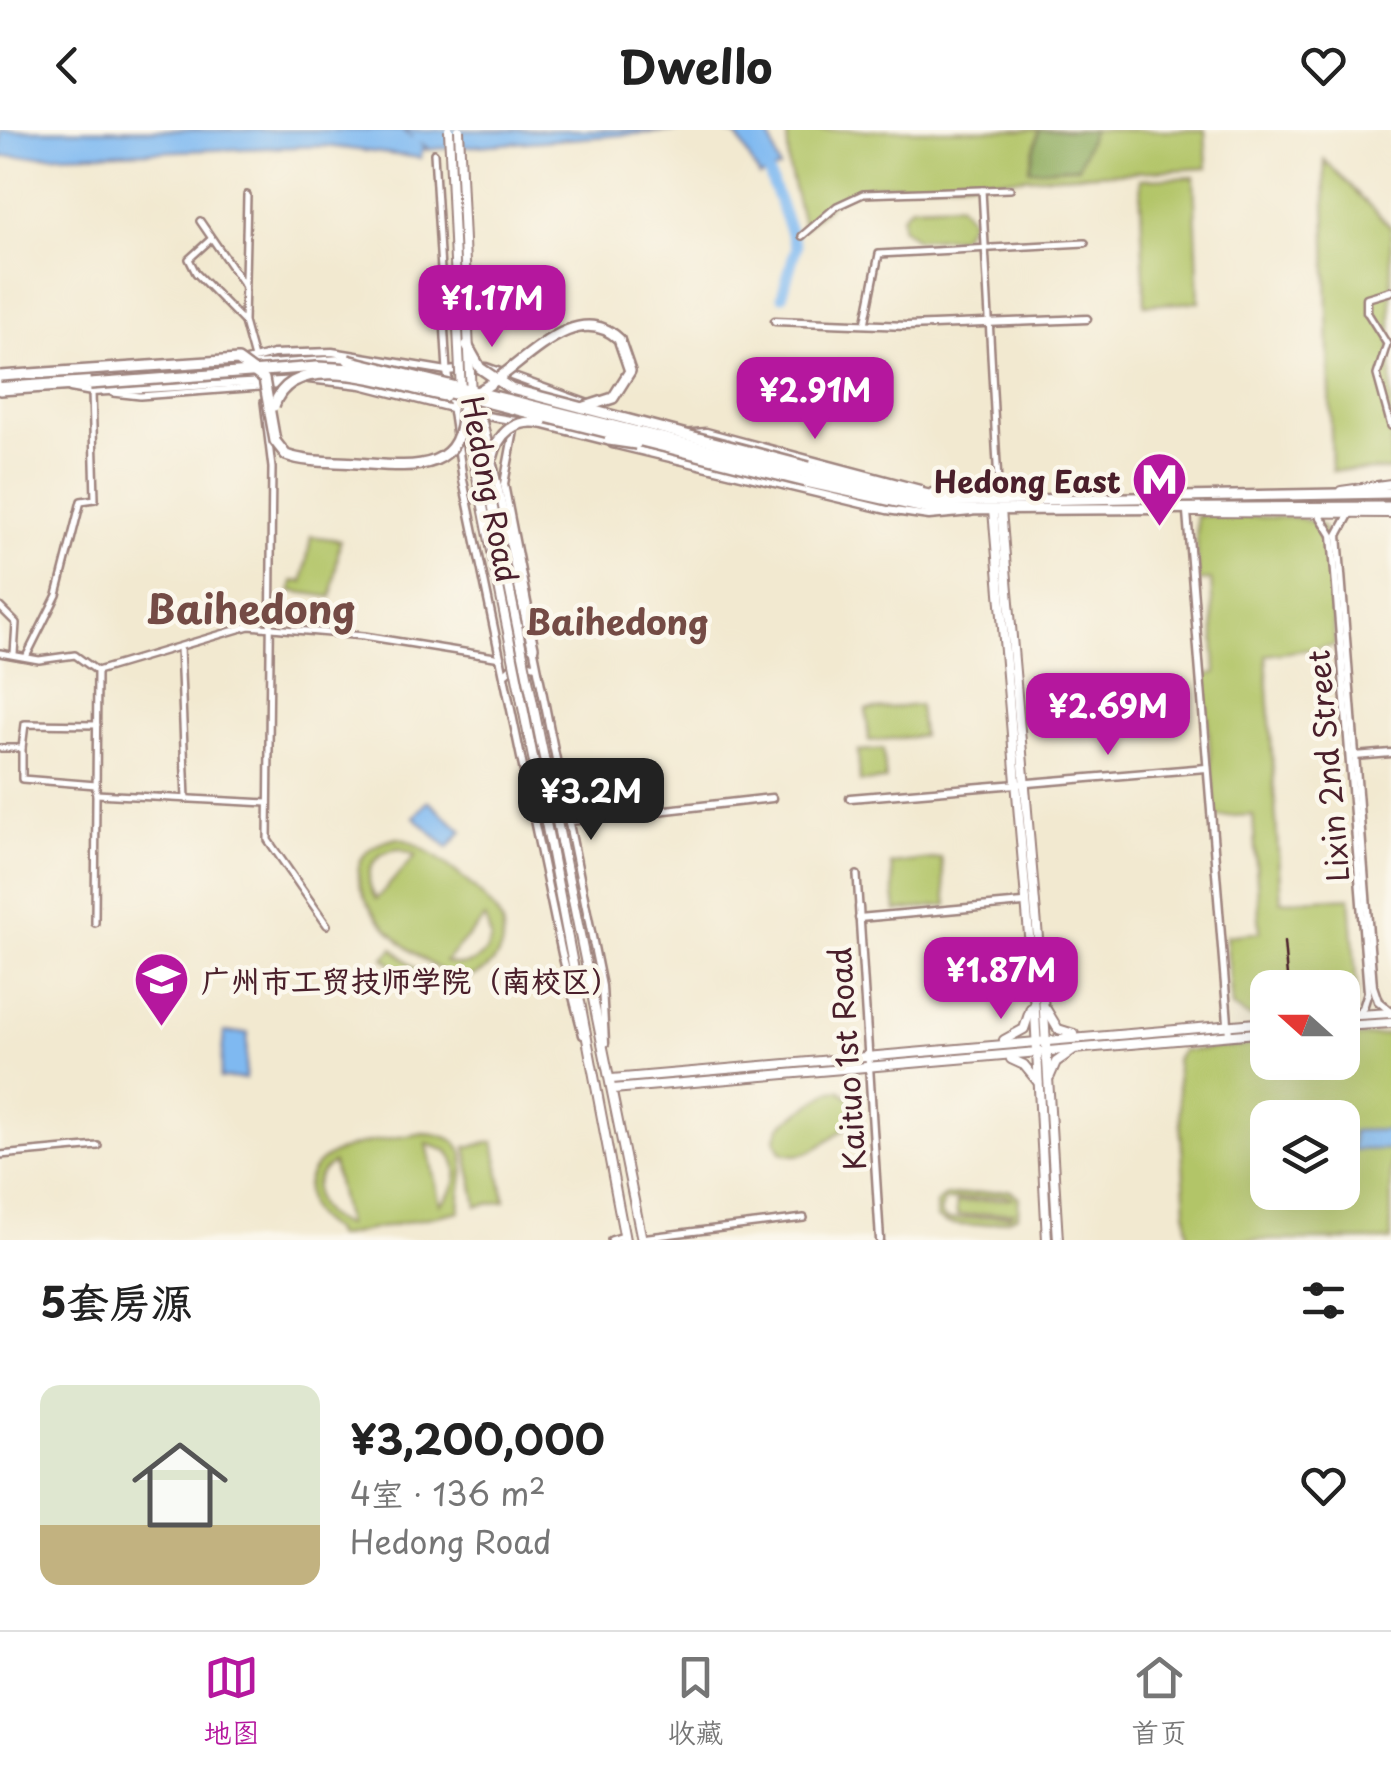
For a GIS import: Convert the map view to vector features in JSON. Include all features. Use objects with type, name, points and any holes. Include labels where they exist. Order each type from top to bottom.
[{"type":"highway","points":[[450,392],[482,389],[572,328],[604,328],[626,348],[630,365],[626,382],[608,401],[573,407]]},
{"type":"highway","points":[[467,344],[476,364],[501,385],[916,508],[1172,510],[1222,506],[1391,510]]},
{"type":"highway","points":[[0,376],[238,360],[264,379],[279,449],[296,458],[421,466],[440,458],[455,444],[462,426],[462,401]]},
{"type":"highway","points":[[0,387],[236,365],[348,360],[916,500],[965,501],[994,508],[1338,492],[1391,493]]},
{"type":"highway","points":[[0,387],[91,388],[327,367],[450,392],[684,451]]},
{"type":"highway","points":[[272,428],[280,392],[306,375],[352,376],[486,401]]},
{"type":"highway","points":[[429,378],[456,390],[472,407],[484,430],[533,647]]},
{"type":"highway","points":[[493,471],[493,455],[500,438],[514,425],[530,421],[808,474]]},
{"type":"main road","points":[[448,130],[462,401],[594,1069]]},
{"type":"main road","points":[[459,130],[467,344],[484,466],[605,1043]]},
{"type":"main road","points":[[1338,492],[1391,484]]},
{"type":"main road","points":[[994,508],[1024,784],[1058,1240]]},
{"type":"main road","points":[[994,508],[1023,904],[1038,995],[1058,1028],[1088,1036]]},
{"type":"main road","points":[[1172,510],[1391,510]]},
{"type":"main road","points":[[970,1047],[1019,1034],[1038,995]]},
{"type":"main road","points":[[1360,1016],[1391,1012]]},
{"type":"main road","points":[[1360,1025],[1391,1022]]},
{"type":"main road","points":[[870,1061],[1006,1057],[1250,1026]]},
{"type":"main road","points":[[613,1084],[1088,1036],[1250,1031]]},
{"type":"main road","name":"Hedong Road","points":[[605,1043],[642,1239]]},
{"type":"main road","points":[[968,1060],[974,1054],[970,1047]]},
{"type":"main road","points":[[1047,1240],[1044,1083],[1056,1062],[1077,1048]]},
{"type":"main road","points":[[1006,1057],[1024,1065],[1044,1083]]},
{"type":"main road","name":"Hedong Road","points":[[594,1069],[624,1238]]},
{"type":"street","name":"Hedong Road","points":[[434,153],[450,408],[562,954],[594,1069]]},
{"type":"street","points":[[802,236],[838,206],[863,194],[1010,189]]},
{"type":"street","points":[[104,392],[308,380],[362,385],[887,510],[929,516],[994,508],[982,190]]},
{"type":"street","points":[[247,195],[244,322],[254,358]]},
{"type":"street","points":[[200,221],[246,288]]},
{"type":"street","points":[[211,239],[189,258],[196,273],[244,322]]},
{"type":"street","points":[[865,324],[879,254],[1085,242]]},
{"type":"street","points":[[1391,291],[1367,298],[1367,312],[1387,344],[1377,375],[1391,426]]},
{"type":"street","points":[[775,321],[865,324],[1088,319]]},
{"type":"street","points":[[236,365],[254,358],[344,352],[447,371],[486,367],[528,386],[597,408],[626,432],[665,442],[688,430],[700,431],[965,501]]},
{"type":"street","points":[[27,656],[57,595],[81,502],[95,499],[91,388],[140,396],[264,390],[308,380]]},
{"type":"street","name":"Hedong Road","points":[[528,386],[504,478],[531,614],[533,647],[602,986],[605,1043]]},
{"type":"street","points":[[264,390],[272,468],[268,840],[327,925]]},
{"type":"street","points":[[674,439],[670,450],[674,458]]},
{"type":"street","points":[[1186,512],[1228,1030]]},
{"type":"street","name":"Lixin 2nd Street","points":[[1318,513],[1332,535],[1374,991],[1380,1005],[1391,1012]]},
{"type":"street","name":"Lixin 2nd Street","points":[[1350,513],[1338,534],[1368,992],[1360,1012]]},
{"type":"street","points":[[0,607],[16,623],[14,654]]},
{"type":"street","points":[[98,671],[249,626],[364,636],[500,658]]},
{"type":"street","points":[[180,647],[186,799]]},
{"type":"street","points":[[0,653],[39,660],[75,655],[98,671]]},
{"type":"street","points":[[504,677],[519,661],[537,667]]},
{"type":"street","points":[[95,923],[98,671]]},
{"type":"street","points":[[96,785],[22,779],[22,748],[25,724],[97,726]]},
{"type":"street","points":[[0,748],[22,748]]},
{"type":"street","points":[[1352,756],[1391,753]]},
{"type":"street","points":[[850,798],[1206,768]]},
{"type":"street","points":[[96,794],[268,803]]},
{"type":"street","points":[[568,821],[772,798]]},
{"type":"street","name":"Kaituo 1st Road","points":[[856,874],[880,1240]]},
{"type":"street","points":[[860,918],[1023,904]]},
{"type":"street","points":[[0,1155],[98,1146]]},
{"type":"street","points":[[642,1239],[804,1218]]},
{"type":"street","points":[[611,1240],[624,1238]]},
{"type":"green space","points":[[787,130],[1205,130],[1207,168],[870,186],[839,197],[804,227],[789,168]]},
{"type":"green space","points":[[1039,130],[1093,130],[1078,167],[1029,170]]},
{"type":"green space","points":[[1324,160],[1391,227],[1391,470],[1332,471]]},
{"type":"green space","points":[[1194,177],[1199,302],[1145,305],[1140,179]]},
{"type":"green space","points":[[959,204],[972,220],[961,237],[916,239],[902,228],[902,216],[911,206]]},
{"type":"green space","points":[[1196,515],[1300,518],[1323,526],[1329,542],[1335,646],[1266,655],[1281,901],[1350,897],[1355,970],[1250,970],[1250,1017],[1232,1007],[1226,936],[1260,932],[1253,815],[1215,817],[1204,675],[1216,673],[1211,580],[1198,581]]},
{"type":"green space","points":[[311,536],[340,540],[332,597],[291,591],[293,581],[303,582]]},
{"type":"green space","points":[[919,705],[922,736],[869,741],[866,710]]},
{"type":"green space","points":[[883,749],[886,780],[860,782],[858,751]]},
{"type":"green space","points":[[398,838],[410,842],[472,886],[502,924],[501,947],[490,966],[470,977],[451,974],[426,962],[401,942],[378,918],[363,893],[358,870],[369,850]],"holes":[[[400,849],[416,855],[376,899],[369,881],[372,866],[382,854]],[[485,918],[491,938],[480,958],[468,964],[445,962]]]},
{"type":"green space","points":[[941,858],[947,905],[896,911],[891,864]]},
{"type":"green space","points":[[393,948],[421,974],[412,984],[384,958]]},
{"type":"green space","points":[[1391,1034],[1391,1240],[1188,1240],[1176,1059],[1182,1051],[1250,1045],[1250,1080],[1360,1080],[1360,1037]]},
{"type":"green space","points":[[840,1090],[855,1103],[850,1125],[808,1152],[781,1152],[775,1139],[781,1125],[830,1091]]},
{"type":"green space","points":[[423,1133],[456,1142],[462,1151],[460,1211],[336,1237],[315,1216],[307,1194],[309,1177],[318,1164],[350,1147]],"holes":[[[427,1144],[448,1151],[455,1165],[454,1186],[440,1204]],[[333,1163],[346,1224],[346,1225],[326,1215],[316,1198],[318,1179]]]},
{"type":"green space","points":[[494,1142],[505,1201],[477,1206],[466,1147]]},
{"type":"green space","points":[[1009,1190],[1019,1197],[1018,1215],[988,1224],[952,1224],[936,1217],[936,1203],[945,1196]],"holes":[[[1006,1195],[1012,1198],[956,1203],[957,1216],[1013,1212],[1010,1215],[947,1220],[940,1214],[944,1201]]]},
{"type":"water","points":[[0,130],[689,130],[422,150],[421,158],[326,146],[0,157]]},
{"type":"water","points":[[720,130],[768,130],[780,168],[760,177],[737,136]]},
{"type":"water","points":[[428,801],[462,831],[448,848],[414,817]]},
{"type":"water","points":[[224,1032],[248,1033],[245,1079],[220,1078]]},
{"type":"water","points":[[1391,1130],[1391,1149],[1360,1150],[1360,1131]]},
{"type":"waterway","points":[[769,174],[796,247],[782,296]]},
{"type":"ferry route","points":[[402,130],[433,152]]},
{"type":"railway","points":[[1284,942],[1286,970]]},
{"type":"place","name":"Hedong East","points":[[1160,529]]},
{"type":"place","name":"广州市工贸技师学院（南校区）","points":[[162,1028]]},
{"type":"district","name":"Baihedong","points":[[251,607]]},
{"type":"district","name":"Baihedong","points":[[617,620]]}]
